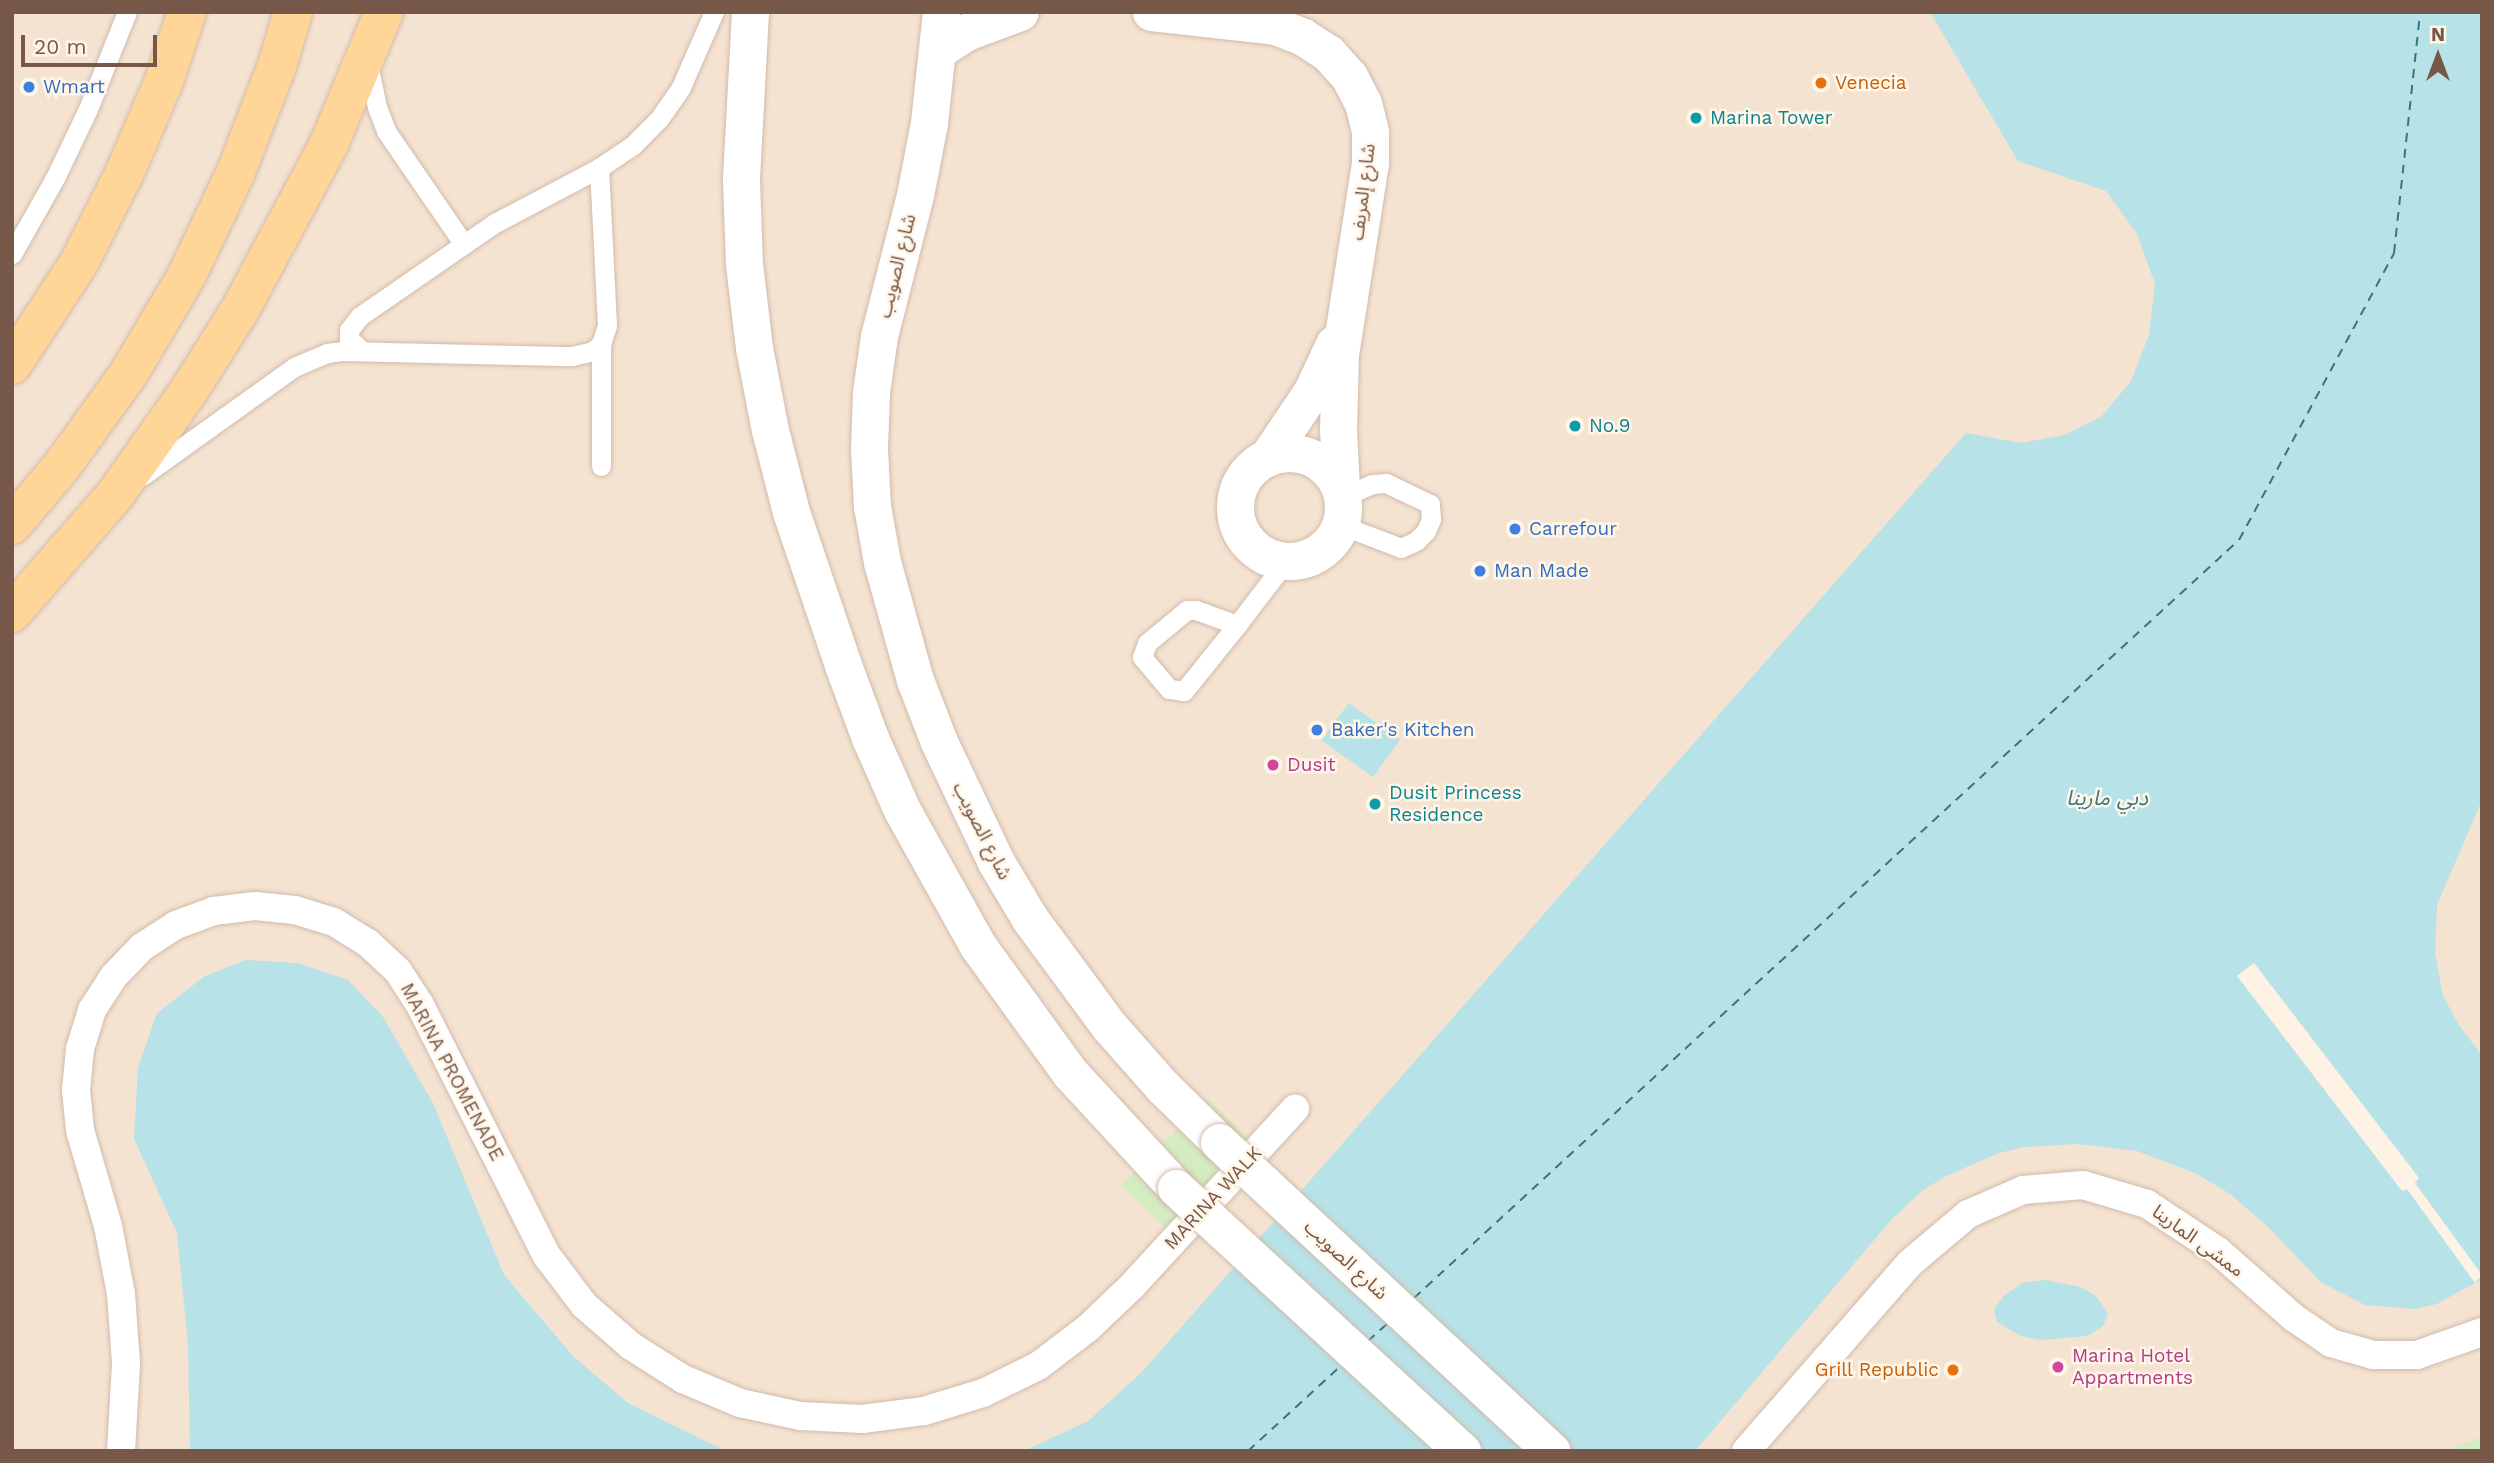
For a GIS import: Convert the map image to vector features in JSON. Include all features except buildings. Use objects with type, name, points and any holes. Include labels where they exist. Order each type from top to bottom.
[{"type":"main road","points":[[12,365],[80,261],[125,172],[164,81],[187,12]]},
{"type":"main road","points":[[12,525],[62,466],[129,373],[187,275],[236,172],[277,66],[293,12]]},
{"type":"main road","points":[[12,613],[115,495],[191,389],[240,310],[329,144],[384,12]]},
{"type":"street","points":[[750,12],[741,180],[744,264],[754,348],[770,430],[791,512],[870,738],[902,810],[937,879],[978,946],[1070,1073],[1176,1188],[1462,1451]]},
{"type":"street","name":"شارع الصويب","points":[[942,12],[915,195],[879,336],[871,393],[869,449],[872,506],[885,573],[915,680],[939,742],[996,862],[1030,919],[1109,1026],[1163,1087],[1219,1142],[1550,1451]]},
{"type":"street","points":[[937,50],[969,31],[1020,12]]},
{"type":"street","name":"شارع إلمريف","points":[[1151,12],[1275,26],[1328,53],[1349,76],[1363,103],[1370,132],[1370,163],[1345,317],[1338,416],[1342,503]]},
{"type":"street","name":"شارع إلمريف","points":[[1267,458],[1312,391],[1345,317]]},
{"type":"street","points":[[1284,453],[1311,458],[1332,473],[1342,503],[1333,540],[1320,552],[1304,560],[1286,561],[1268,557],[1253,548],[1241,534],[1235,499],[1241,482],[1252,468],[1267,458],[1284,453]]},
{"type":"street","name":"MARINA PROMENADE","points":[[121,1451],[126,1363],[121,1294],[108,1226],[80,1130],[76,1090],[80,1049],[92,1010],[114,976],[153,940],[176,925],[214,911],[255,906],[295,910],[334,922],[378,952],[398,971],[420,1005],[547,1256],[584,1305],[631,1346],[683,1379],[740,1403],[800,1416],[850,1418],[924,1411],[982,1393],[1038,1366],[1088,1328],[1132,1286]]},
{"type":"street","name":"MARINA WALK","points":[[1132,1286],[1295,1109]]},
{"type":"street","name":"ممشى المارينا","points":[[1745,1451],[1910,1263],[1968,1214],[2023,1190],[2083,1185],[2147,1204],[2218,1251],[2294,1318],[2331,1343],[2373,1355],[2417,1355],[2482,1332]]},
{"type":"lane","points":[[12,254],[55,178],[88,109],[127,12]]},
{"type":"lane","points":[[362,351],[349,339],[353,323],[463,243],[529,203],[599,168],[632,146],[659,119],[681,87],[714,12]]},
{"type":"lane","points":[[367,58],[377,107],[386,131],[463,243]]},
{"type":"lane","points":[[599,168],[607,325],[601,344],[601,466]]},
{"type":"lane","points":[[115,495],[294,367],[327,353],[362,351],[572,356],[593,351],[601,344]]},
{"type":"lane","points":[[1237,625],[1196,610],[1187,610],[1147,643],[1142,657],[1170,689],[1184,691],[1237,625],[1286,561]]},
{"type":"shaded area","name":"دبي مارينا","points":[[12,12],[2482,12],[2482,1451],[12,1451]]},
{"type":"green space","points":[[1207,1099],[1257,1148],[1172,1235],[1121,1185]]},
{"type":"green space","points":[[2482,1437],[2482,1451],[2442,1451]]},
{"type":"water","name":"دبي مارينا","points":[[1930,12],[2482,12],[2482,800],[2437,905],[2435,953],[2443,996],[2459,1025],[2482,1056],[2482,1279],[2437,1304],[2414,1309],[2365,1305],[2322,1283],[2267,1226],[2230,1194],[2197,1174],[2137,1151],[2078,1144],[2025,1147],[1999,1153],[1946,1176],[1922,1191],[1892,1219],[1695,1451],[1024,1451],[1088,1421],[1142,1372],[1966,433],[2021,443],[2064,435],[2101,417],[2131,381],[2149,335],[2155,284],[2137,234],[2106,191],[2018,161]]},
{"type":"water","points":[[1349,703],[1400,740],[1373,777],[1321,740]]},
{"type":"water","points":[[246,960],[298,963],[348,980],[383,1017],[433,1103],[504,1275],[573,1356],[628,1403],[726,1451],[190,1451],[188,1343],[177,1233],[134,1139],[138,1068],[157,1013],[205,976]]},
{"type":"water","points":[[2045,1280],[2081,1287],[2097,1297],[2108,1314],[2103,1326],[2087,1336],[2041,1340],[2020,1336],[1997,1322],[1994,1309],[2004,1296],[2022,1283]]},
{"type":"pier","points":[[2254,963],[2419,1178],[2415,1183],[2482,1275],[2475,1283],[2407,1189],[2402,1191],[2237,976]]},
{"type":"ferry route","points":[[1414,1298],[2239,540],[2394,253],[2420,12]]},
{"type":"ferry route","points":[[1368,1341],[1387,1324]]},
{"type":"ferry route","points":[[1248,1451],[1343,1364]]},
{"type":"place","name":"Venecia","points":[[1821,83]]},
{"type":"place","name":"Wmart","points":[[29,87]]},
{"type":"place","name":"Marina Tower","points":[[1696,118]]},
{"type":"place","name":"No.9","points":[[1575,426]]},
{"type":"place","name":"Carrefour","points":[[1515,529]]},
{"type":"place","name":"Man Made","points":[[1480,571]]},
{"type":"place","name":"Baker's Kitchen","points":[[1317,730]]},
{"type":"place","name":"Dusit","points":[[1273,765]]},
{"type":"place","name":"Dusit Princess Residence","points":[[1375,804]]},
{"type":"place","name":"Marina Hotel Appartments","points":[[2058,1367]]},
{"type":"place","name":"Grill Republic","points":[[1953,1370]]}]
